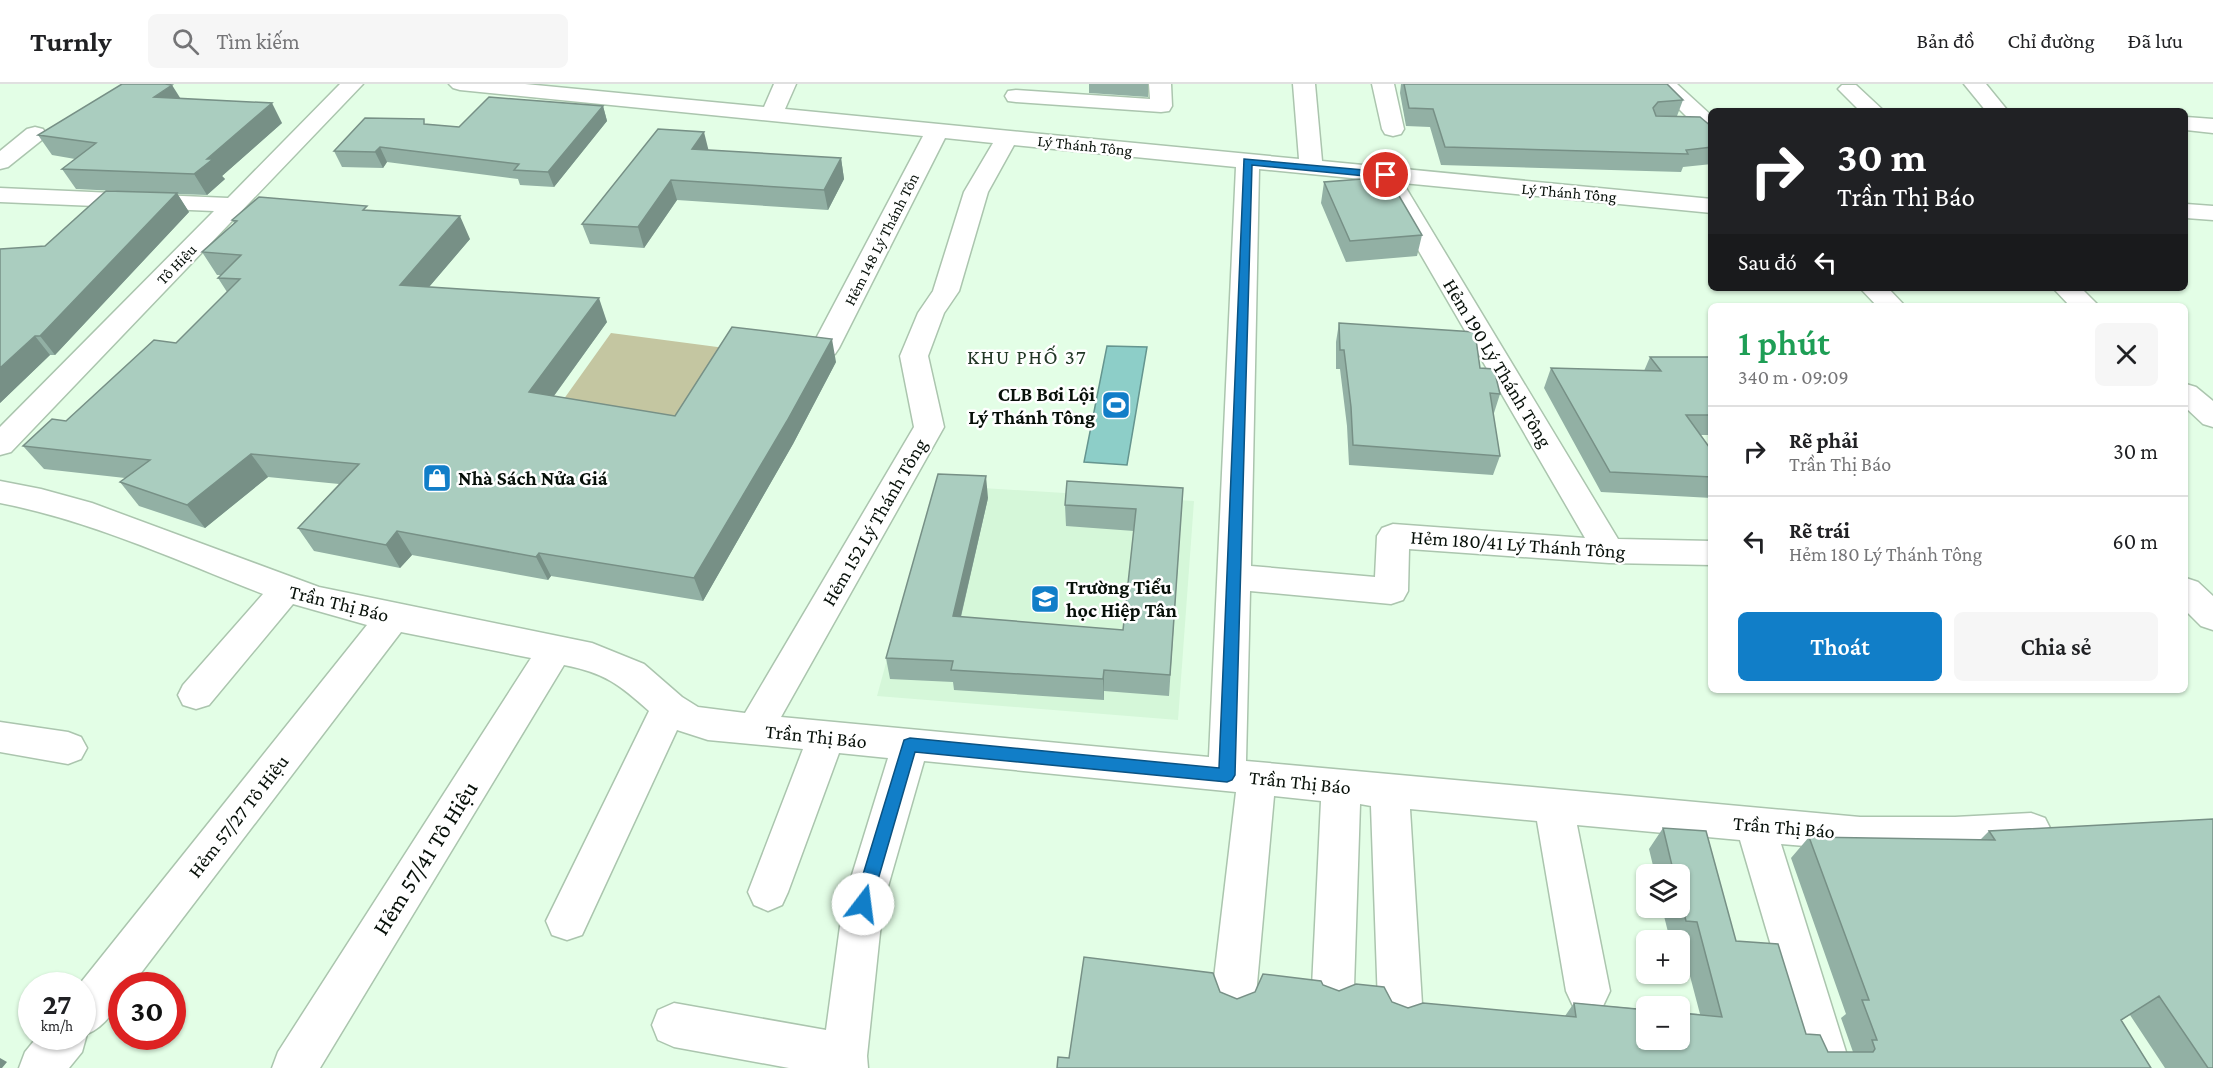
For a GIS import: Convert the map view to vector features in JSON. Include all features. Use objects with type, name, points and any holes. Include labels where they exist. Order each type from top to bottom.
[{"type":"street","name":"Tô Hiệu","points":[[0,445],[351,84]]},
{"type":"street","name":"Lý Thánh Tông","points":[[460,84],[1708,206]]},
{"type":"street","points":[[771,115],[785,84]]},
{"type":"street","points":[[1304,84],[1311,168]]},
{"type":"street","points":[[1383,84],[1393,129]]},
{"type":"street","points":[[1665,84],[1708,126]]},
{"type":"street","points":[[1975,84],[1995,108]]},
{"type":"street","points":[[1849,88],[1870,108]]},
{"type":"street","points":[[1016,96],[1161,105]]},
{"type":"street","points":[[668,124],[683,106]]},
{"type":"street","points":[[2188,124],[2213,126]]},
{"type":"street","points":[[1679,127],[1708,128]]},
{"type":"street","name":"Hẻm 148 Lý Thánh Tôn","points":[[825,348],[937,131]]},
{"type":"street","points":[[0,162],[35,134]]},
{"type":"street","name":"Hẻm 152 Lý Thánh Tông","points":[[755,730],[929,427],[914,356],[931,314],[946,291],[976,192],[1007,138]]},
{"type":"street","points":[[1234,995],[1242,776],[1234,577],[1248,161]]},
{"type":"street","name":"Hẻm 190 Lý Thánh Tông","points":[[1386,175],[1609,551]]},
{"type":"street","points":[[0,195],[234,205]]},
{"type":"street","points":[[1876,291],[1889,303]]},
{"type":"street","points":[[2069,291],[2083,303]]},
{"type":"street","points":[[2188,395],[2213,417]]},
{"type":"street","name":"Trần Thị Báo","points":[[0,492],[37,498],[97,516],[286,590],[348,609],[592,657],[613,664],[631,674],[669,707],[686,718],[708,725],[826,738],[1860,834],[1955,834],[2061,829]]},
{"type":"street","name":"Hẻm 180/41 Lý Thánh Tông","points":[[1234,577],[1391,591],[1394,536],[1609,551],[1708,553]]},
{"type":"street","points":[[196,695],[286,590]]},
{"type":"street","points":[[2188,594],[2213,617]]},
{"type":"street","name":"Hẻm 57/27 Tô Hiệu","points":[[96,997],[393,617]]},
{"type":"street","name":"Hẻm 57/41 Tô Hiệu","points":[[294,1068],[555,649]]},
{"type":"street","points":[[567,921],[669,707]]},
{"type":"street","points":[[0,737],[68,748]]},
{"type":"street","points":[[768,892],[826,738]]},
{"type":"street","points":[[674,1025],[846,1062],[863,904],[910,745]]},
{"type":"street","points":[[1333,987],[1341,786]]},
{"type":"street","points":[[1390,791],[1400,1004]]},
{"type":"street","points":[[1554,806],[1588,991]]},
{"type":"street","points":[[1755,825],[1829,1068]]},
{"type":"street","points":[[41,1068],[55,1050]]},
{"type":"shaded area","points":[[611,333],[725,348],[668,431],[551,417]]},
{"type":"shaded area","name":"Trường Tiểu học Hiệp Tân","points":[[935,485],[1194,501],[1178,720],[877,696]]},
{"type":"water","name":"CLB Bơi Lội Lý Thánh Tông","points":[[1107,346],[1147,347],[1127,465],[1084,462]]},
{"type":"building","points":[[122,84],[172,85],[154,97],[272,103],[207,159],[213,159],[194,174],[62,169],[96,143],[38,135]]},
{"type":"building","points":[[1404,84],[1667,84],[1683,100],[1658,102],[1653,108],[1656,116],[1700,117],[1708,124],[1708,147],[1686,150],[1688,154],[1445,147],[1433,109],[1409,108]]},
{"type":"building","points":[[489,97],[603,106],[548,172],[514,170],[519,164],[380,147],[375,152],[334,151],[365,118],[424,119],[424,124],[459,127]]},
{"type":"building","points":[[658,129],[704,132],[692,149],[841,158],[824,190],[671,180],[638,227],[582,224]]},
{"type":"building","points":[[1388,177],[1422,235],[1350,241],[1324,182]]},
{"type":"building","points":[[106,191],[177,193],[40,336],[35,336],[0,368],[0,249],[45,246]]},
{"type":"building","points":[[259,197],[367,206],[363,210],[460,216],[400,285],[599,298],[529,392],[675,416],[732,327],[832,339],[787,421],[694,578],[539,553],[536,557],[397,531],[386,545],[298,528],[359,464],[251,454],[187,505],[120,482],[150,460],[23,446],[52,419],[66,421],[154,340],[176,343],[240,279],[218,278],[241,255],[202,252],[237,221],[232,220]]},
{"type":"building","points":[[1339,323],[1475,332],[1480,368],[1494,369],[1500,394],[1490,393],[1500,456],[1353,445],[1351,407],[1344,350],[1340,350]]},
{"type":"building","points":[[1650,357],[1708,357],[1708,415],[1686,415],[1708,445],[1708,477],[1610,472],[1551,368],[1661,371]]},
{"type":"building","points":[[938,474],[986,476],[953,616],[1123,630],[1136,509],[1065,505],[1067,481],[1183,488],[1170,675],[1104,670],[1103,679],[951,670],[953,661],[886,658]]},
{"type":"building","points":[[2213,819],[2213,1068],[2208,1068],[2159,996],[2121,1020],[2151,1068],[1057,1068],[1058,1057],[1069,1058],[1084,957],[1213,973],[1220,992],[1237,999],[1255,992],[1263,974],[1321,981],[1323,985],[1339,991],[1356,984],[1384,987],[1392,1002],[1408,1008],[1423,1003],[1576,1017],[1574,1003],[1636,1009],[1636,1050],[1690,1050],[1690,1014],[1722,1017],[1697,922],[1686,921],[1685,918],[1690,918],[1690,864],[1672,864],[1663,828],[1706,831],[1736,941],[1778,944],[1806,1034],[1820,1035],[1828,1052],[1873,1052],[1875,1049],[1872,1040],[1877,1040],[1862,1000],[1869,1000],[1809,837],[1995,840],[1989,831]]},
{"type":"place","name":"CLB Bơi Lội Lý Thánh Tông","points":[[1116,405]]},
{"type":"place","name":"Nhà Sách Nửa Giá","points":[[437,478]]},
{"type":"place","name":"Trường Tiểu học Hiệp Tân","points":[[1045,599]]},
{"type":"district","name":"KHU PHỐ 37","points":[[1027,357]]},
{"type":"route","points":[[863,904],[910,745],[1227,775],[1248,161],[1386,175]]}]
